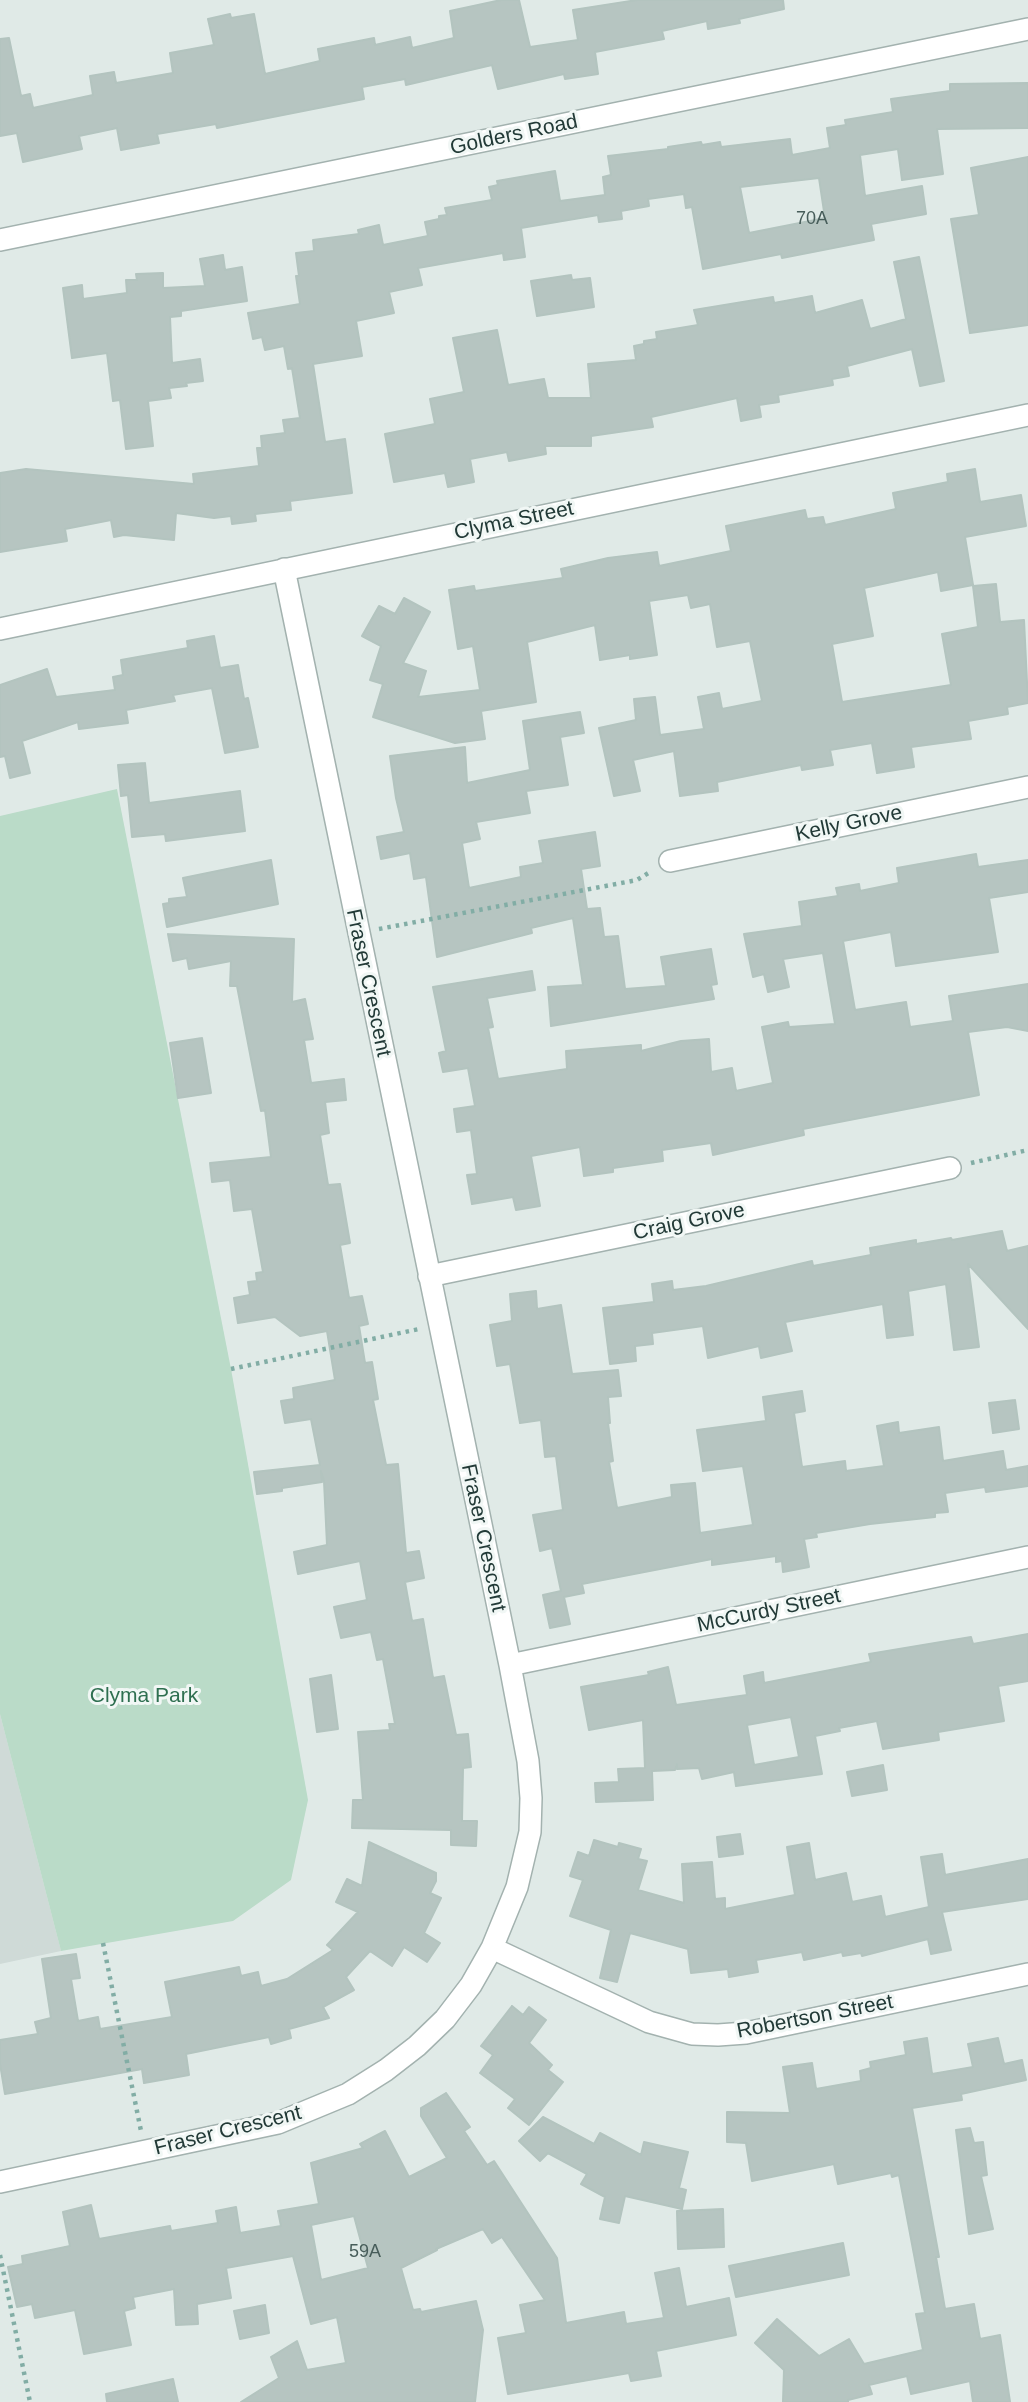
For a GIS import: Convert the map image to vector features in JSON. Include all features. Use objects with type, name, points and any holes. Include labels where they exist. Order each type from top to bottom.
[{"type":"street","name":"Golders Road","points":[[0,240],[1028,29]]},
{"type":"street","name":"Clyma Street","points":[[0,629],[1028,415]]},
{"type":"street","name":"Fraser Crescent","points":[[0,2182],[278,2123],[348,2094],[387,2070],[417,2046],[445,2018],[471,1984],[492,1948],[517,1887],[530,1832],[528,1761],[510,1665],[284,569]]},
{"type":"street","name":"Kelly Grove","points":[[670,861],[1028,787]]},
{"type":"street","name":"Craig Grove","points":[[429,1276],[950,1168]]},
{"type":"street","name":"McCurdy Street","points":[[510,1665],[1028,1557]]},
{"type":"street","name":"Robertson Street","points":[[492,1948],[649,2022],[692,2034],[746,2033],[1028,1974]]},
{"type":"path","points":[[357,933],[637,880],[670,861]]},
{"type":"path","points":[[950,1168],[1028,1150]]},
{"type":"path","points":[[231,1369],[439,1325]]},
{"type":"path","points":[[103,1943],[145,2152]]},
{"type":"path","points":[[0,2256],[30,2402]]},
{"type":"shaded area","points":[[0,1714],[61,1951],[0,1964]]},
{"type":"green space","name":"Clyma Park","points":[[117,789],[231,1369],[308,1800],[291,1880],[233,1921],[61,1951],[0,1714],[0,816]]},
{"type":"building","points":[[501,0],[519,0],[530,47],[578,40],[573,10],[637,0],[783,0],[784,9],[739,19],[740,23],[708,29],[707,21],[662,31],[664,39],[595,52],[598,74],[565,79],[564,74],[498,89],[492,65],[406,85],[405,79],[362,87],[364,99],[217,128],[216,124],[157,134],[159,143],[121,150],[117,128],[79,136],[82,149],[23,162],[17,133],[0,136],[0,39],[9,38],[21,96],[30,94],[33,108],[93,95],[90,76],[114,72],[116,83],[173,73],[170,53],[214,45],[208,19],[230,14],[231,18],[254,14],[265,74],[320,61],[318,49],[374,38],[375,45],[410,37],[412,48],[454,38],[450,11]]},
{"type":"building","points":[[1028,83],[1028,128],[937,129],[943,174],[902,180],[898,149],[860,155],[865,196],[922,186],[926,214],[871,224],[874,240],[782,258],[781,254],[703,269],[692,207],[686,208],[684,194],[648,199],[649,206],[621,211],[622,219],[599,222],[598,215],[521,228],[525,257],[504,260],[503,253],[418,268],[422,285],[389,292],[394,313],[356,321],[362,356],[313,364],[325,442],[345,439],[352,493],[290,501],[291,510],[255,514],[256,521],[232,524],[231,516],[214,518],[176,513],[174,540],[124,535],[114,537],[111,520],[65,529],[67,541],[0,552],[0,473],[26,469],[194,484],[193,474],[259,466],[257,448],[262,448],[261,436],[285,433],[283,420],[300,418],[292,368],[288,369],[284,346],[265,350],[262,337],[253,339],[248,313],[300,304],[296,253],[314,251],[313,240],[359,234],[358,230],[379,225],[383,245],[428,236],[425,222],[447,215],[445,208],[492,200],[489,187],[498,185],[497,181],[555,171],[560,201],[605,195],[603,177],[611,175],[608,156],[701,142],[702,145],[720,142],[721,147],[790,139],[792,155],[830,148],[827,128],[846,125],[845,120],[893,112],[891,99],[950,91],[950,84]],"holes":[[[819,178],[825,218],[749,233],[740,187]]]},
{"type":"building","points":[[1028,157],[1028,325],[970,333],[951,219],[979,215],[971,168]]},
{"type":"building","points":[[223,255],[225,270],[242,267],[247,301],[181,311],[181,316],[170,317],[172,363],[200,359],[203,381],[169,388],[171,398],[148,401],[153,446],[126,449],[120,400],[113,401],[107,353],[72,358],[63,288],[82,285],[83,299],[127,293],[126,280],[137,280],[136,274],[163,273],[163,288],[205,286],[200,259]]},
{"type":"building","points":[[919,257],[944,381],[920,386],[912,349],[847,366],[849,376],[832,379],[833,385],[778,395],[779,402],[759,405],[761,417],[741,421],[737,398],[651,417],[653,427],[591,436],[591,446],[545,446],[546,454],[509,461],[507,452],[470,459],[474,482],[448,487],[445,473],[394,482],[385,434],[435,424],[430,399],[464,392],[453,338],[497,330],[508,385],[544,379],[548,398],[591,398],[588,364],[636,360],[634,346],[657,339],[656,332],[698,325],[694,310],[773,297],[774,303],[812,296],[815,313],[862,300],[870,329],[906,319],[894,262]]},
{"type":"building","points":[[571,275],[572,280],[590,278],[594,307],[537,316],[531,281]]},
{"type":"building","points":[[975,469],[980,502],[1021,495],[1026,526],[965,537],[973,585],[941,591],[938,572],[864,588],[873,636],[832,644],[842,702],[951,685],[942,634],[978,627],[973,586],[996,584],[1000,622],[1024,620],[1028,703],[1007,707],[1008,714],[968,721],[971,739],[911,747],[914,767],[877,773],[872,743],[830,750],[833,765],[802,770],[801,765],[717,782],[718,791],[680,796],[674,751],[633,760],[640,791],[614,796],[599,728],[636,720],[634,699],[655,697],[660,735],[704,729],[698,697],[719,693],[722,709],[762,701],[750,641],[717,647],[710,604],[691,608],[688,595],[649,601],[657,655],[630,659],[630,655],[600,660],[595,625],[527,642],[536,702],[481,711],[485,739],[455,743],[373,717],[383,684],[370,680],[381,646],[362,636],[379,606],[395,614],[404,598],[430,612],[403,663],[426,671],[418,697],[480,690],[473,646],[458,649],[449,590],[474,586],[475,591],[563,578],[561,569],[608,558],[657,552],[659,566],[731,551],[726,526],[805,510],[807,519],[823,517],[825,525],[896,509],[893,493],[948,482],[947,474]]},
{"type":"building","points":[[214,636],[220,668],[238,665],[244,699],[248,698],[258,747],[225,753],[212,688],[173,695],[175,701],[126,710],[128,723],[79,729],[78,722],[22,741],[30,773],[10,778],[5,756],[0,757],[0,685],[47,669],[56,697],[115,690],[113,677],[123,675],[121,660],[188,648],[187,641]]},
{"type":"building","points":[[580,712],[584,733],[560,737],[568,785],[526,791],[530,813],[476,822],[480,839],[462,843],[469,888],[521,877],[520,867],[543,863],[539,841],[595,832],[600,866],[581,869],[587,909],[600,908],[604,937],[618,936],[625,989],[666,986],[661,957],[711,949],[717,984],[711,985],[714,999],[551,1026],[548,987],[583,985],[573,918],[531,928],[532,933],[437,957],[426,877],[414,879],[410,853],[381,859],[377,837],[404,832],[390,756],[465,747],[467,783],[530,770],[523,721]]},
{"type":"building","points":[[145,763],[149,803],[240,791],[245,831],[166,841],[165,834],[132,837],[128,795],[121,796],[118,765]]},
{"type":"building","points":[[976,854],[978,867],[1028,860],[1028,892],[989,898],[998,952],[896,966],[891,932],[843,941],[855,1010],[906,1002],[910,1027],[953,1021],[949,996],[1028,984],[1028,1031],[1007,1027],[968,1032],[979,1095],[803,1129],[804,1135],[713,1155],[711,1143],[662,1150],[663,1161],[613,1168],[613,1172],[584,1176],[580,1147],[531,1156],[540,1206],[516,1210],[513,1197],[472,1204],[467,1175],[477,1174],[471,1130],[457,1132],[454,1109],[475,1106],[468,1068],[443,1072],[439,1053],[446,1051],[433,987],[532,971],[535,990],[487,998],[493,1027],[488,1028],[498,1079],[567,1069],[566,1051],[641,1045],[641,1051],[681,1041],[709,1039],[711,1072],[732,1068],[736,1091],[773,1083],[762,1027],[788,1022],[789,1027],[835,1024],[823,953],[783,959],[789,987],[768,992],[764,974],[753,977],[744,934],[802,926],[799,902],[838,896],[836,888],[859,884],[860,891],[899,883],[897,868]]},
{"type":"building","points":[[271,860],[278,904],[167,927],[163,904],[169,903],[169,899],[187,897],[183,878]]},
{"type":"building","points":[[168,934],[294,939],[292,1002],[305,999],[313,1039],[304,1040],[311,1083],[344,1079],[346,1100],[325,1102],[329,1133],[320,1135],[328,1185],[340,1184],[350,1243],[340,1245],[349,1298],[362,1296],[368,1324],[359,1326],[365,1363],[372,1362],[378,1399],[373,1400],[386,1465],[398,1464],[406,1553],[419,1551],[424,1578],[405,1582],[412,1621],[423,1619],[433,1678],[444,1676],[456,1735],[468,1734],[471,1767],[463,1768],[462,1821],[477,1821],[476,1846],[451,1845],[451,1830],[352,1828],[353,1800],[363,1800],[358,1732],[390,1730],[389,1724],[395,1724],[383,1659],[377,1660],[371,1632],[341,1638],[334,1607],[367,1600],[360,1561],[298,1574],[294,1552],[327,1545],[324,1481],[321,1471],[322,1482],[257,1494],[254,1472],[320,1465],[311,1419],[285,1423],[281,1401],[294,1399],[293,1388],[335,1380],[327,1331],[300,1336],[275,1317],[238,1323],[234,1298],[250,1295],[248,1282],[257,1281],[256,1273],[263,1272],[252,1209],[234,1211],[230,1180],[212,1182],[210,1163],[271,1157],[265,1110],[261,1111],[237,986],[230,986],[231,961],[189,969],[187,958],[173,961]]},
{"type":"building","points":[[202,1038],[211,1093],[178,1098],[170,1043]]},
{"type":"building","points":[[1002,1231],[1007,1251],[1028,1246],[1028,1329],[968,1264],[979,1347],[954,1350],[946,1284],[908,1291],[913,1335],[887,1338],[883,1304],[785,1322],[792,1351],[761,1358],[759,1346],[708,1358],[703,1326],[652,1333],[653,1344],[635,1346],[636,1361],[610,1364],[603,1308],[654,1302],[652,1284],[672,1281],[673,1290],[706,1286],[812,1261],[813,1266],[871,1255],[870,1248],[916,1240],[916,1244],[952,1240]]},
{"type":"building","points":[[536,1291],[537,1309],[561,1305],[572,1374],[618,1370],[621,1396],[608,1397],[613,1461],[609,1462],[617,1508],[672,1497],[671,1485],[695,1483],[700,1533],[753,1525],[743,1466],[703,1471],[697,1430],[766,1421],[763,1397],[802,1391],[805,1411],[794,1413],[802,1467],[845,1461],[846,1471],[884,1466],[877,1426],[898,1422],[899,1433],[939,1427],[943,1461],[1003,1451],[1006,1470],[1028,1466],[1028,1486],[986,1492],[985,1487],[945,1493],[948,1512],[935,1513],[935,1517],[816,1533],[817,1537],[804,1539],[809,1567],[783,1572],[782,1561],[776,1562],[776,1556],[712,1565],[712,1559],[582,1584],[584,1593],[564,1597],[570,1624],[550,1628],[543,1595],[561,1591],[552,1548],[540,1551],[533,1515],[563,1510],[556,1456],[545,1457],[541,1420],[520,1423],[510,1364],[497,1366],[490,1325],[512,1321],[510,1294]]},
{"type":"building","points":[[1015,1400],[1019,1429],[993,1433],[989,1403]]},
{"type":"building","points":[[1028,1634],[1028,1681],[998,1686],[1004,1721],[938,1732],[939,1740],[883,1749],[877,1721],[839,1728],[840,1731],[815,1736],[822,1774],[736,1786],[734,1772],[702,1779],[699,1768],[677,1769],[677,1764],[675,1770],[652,1771],[653,1800],[596,1802],[595,1783],[619,1782],[618,1769],[645,1768],[643,1720],[589,1730],[581,1687],[649,1675],[648,1672],[668,1667],[676,1705],[747,1695],[744,1676],[763,1672],[764,1683],[871,1662],[869,1654],[971,1637],[973,1644]],"holes":[[[791,1717],[799,1757],[754,1765],[747,1725]]]},
{"type":"building","points":[[331,1675],[338,1729],[317,1732],[310,1679]]},
{"type":"building","points":[[883,1765],[887,1790],[852,1796],[847,1772]]},
{"type":"building","points":[[740,1834],[743,1854],[719,1857],[717,1837]]},
{"type":"building","points":[[594,1840],[618,1847],[619,1843],[641,1849],[638,1859],[647,1861],[638,1890],[684,1903],[682,1864],[712,1862],[715,1899],[725,1898],[725,1909],[795,1895],[787,1847],[809,1843],[815,1880],[846,1873],[852,1902],[881,1896],[885,1917],[929,1907],[921,1857],[942,1854],[945,1875],[1028,1859],[1028,1899],[942,1912],[951,1950],[931,1954],[928,1939],[862,1956],[861,1953],[843,1956],[842,1952],[804,1960],[802,1952],[756,1960],[758,1972],[729,1977],[728,1969],[691,1973],[688,1949],[630,1933],[617,1982],[600,1978],[611,1930],[570,1916],[583,1880],[570,1876],[578,1852],[589,1856]]},
{"type":"building","points":[[369,1842],[436,1873],[436,1881],[430,1893],[441,1898],[424,1933],[440,1943],[427,1962],[404,1947],[392,1966],[370,1951],[346,1977],[354,1990],[323,2007],[329,2018],[289,2029],[291,2038],[271,2044],[269,2037],[186,2054],[189,2075],[144,2083],[142,2069],[5,2094],[0,2064],[0,2040],[38,2034],[35,2022],[51,2018],[42,1959],[76,1954],[80,1978],[71,1979],[78,2021],[98,2017],[100,2029],[172,2017],[165,1982],[239,1967],[241,1976],[258,1972],[261,1986],[287,1979],[333,1950],[327,1945],[358,1912],[336,1902],[347,1879],[362,1886]]},
{"type":"building","points":[[512,2006],[523,2015],[529,2007],[546,2020],[529,2043],[552,2065],[548,2070],[563,2082],[529,2125],[508,2108],[515,2099],[480,2073],[493,2055],[481,2046]]},
{"type":"building","points":[[927,2038],[932,2074],[973,2067],[968,2044],[998,2038],[1004,2064],[1022,2060],[1026,2080],[961,2094],[962,2100],[912,2108],[939,2257],[936,2257],[945,2309],[974,2304],[980,2339],[1000,2335],[1010,2402],[973,2402],[970,2381],[911,2394],[907,2376],[869,2385],[872,2394],[848,2402],[783,2402],[784,2370],[755,2343],[777,2319],[819,2356],[849,2339],[864,2364],[923,2350],[916,2314],[925,2313],[899,2175],[892,2177],[891,2173],[838,2184],[834,2164],[752,2181],[746,2143],[727,2142],[727,2112],[790,2113],[783,2067],[812,2063],[816,2089],[861,2081],[860,2071],[871,2068],[870,2062],[906,2055],[904,2042]]},
{"type":"building","points":[[446,2093],[470,2127],[464,2131],[487,2165],[494,2161],[557,2258],[566,2323],[624,2312],[626,2324],[664,2318],[655,2273],[679,2268],[686,2307],[729,2298],[736,2335],[656,2351],[661,2376],[631,2381],[629,2373],[508,2394],[498,2338],[526,2333],[520,2305],[545,2300],[502,2237],[492,2243],[483,2229],[436,2249],[401,2268],[413,2310],[420,2309],[421,2312],[476,2301],[483,2330],[475,2402],[241,2402],[279,2378],[271,2357],[297,2341],[307,2370],[346,2363],[337,2317],[311,2324],[293,2256],[226,2268],[231,2298],[197,2304],[198,2324],[176,2325],[174,2289],[133,2297],[135,2308],[124,2311],[131,2345],[84,2354],[75,2310],[35,2318],[32,2304],[17,2307],[8,2267],[23,2264],[22,2256],[70,2246],[63,2212],[91,2205],[99,2239],[170,2226],[171,2231],[218,2223],[216,2211],[236,2207],[240,2233],[281,2226],[278,2211],[319,2204],[311,2163],[363,2148],[360,2144],[385,2131],[409,2177],[447,2158],[421,2116],[421,2108]],"holes":[[[354,2216],[368,2268],[321,2280],[311,2225]]]},
{"type":"building","points":[[543,2117],[594,2144],[600,2133],[641,2155],[644,2142],[688,2152],[679,2188],[686,2190],[682,2209],[625,2196],[619,2223],[600,2219],[605,2197],[581,2184],[587,2174],[548,2153],[540,2161],[519,2141]]},
{"type":"building","points":[[970,2128],[974,2143],[983,2142],[987,2175],[981,2176],[993,2229],[969,2234],[956,2130]]},
{"type":"building","points":[[723,2209],[724,2247],[678,2249],[677,2211]]},
{"type":"building","points":[[843,2243],[849,2275],[736,2297],[729,2266]]},
{"type":"building","points":[[265,2305],[269,2333],[240,2339],[234,2311]]},
{"type":"building","points":[[173,2379],[178,2402],[107,2402],[106,2394]]}]
